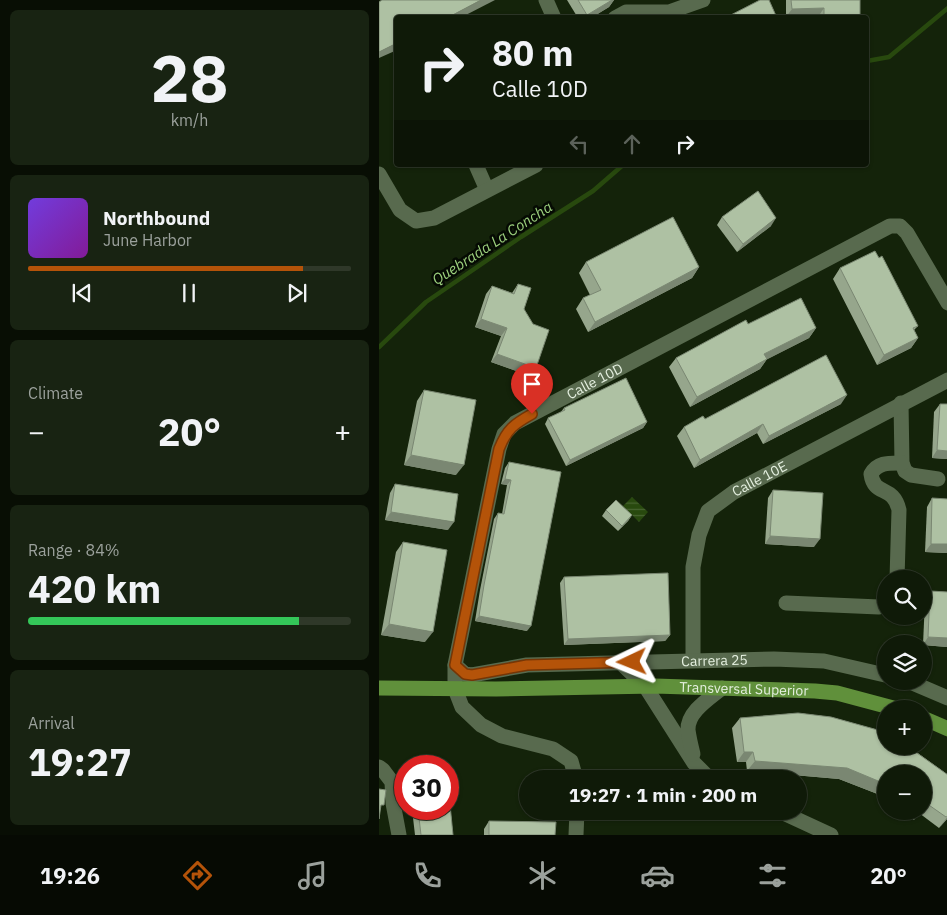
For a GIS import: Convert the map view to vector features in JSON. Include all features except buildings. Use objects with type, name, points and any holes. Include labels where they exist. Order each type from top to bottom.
[{"type":"main road","name":"Transversal Superior","points":[[379,688],[455,689],[645,686],[722,688],[837,693],[877,704]]},
{"type":"main road","points":[[932,722],[947,729]]},
{"type":"street","points":[[546,0],[553,15]]},
{"type":"street","points":[[620,15],[626,12],[669,12],[703,0]]},
{"type":"street","points":[[477,167],[487,190]]},
{"type":"street","points":[[380,177],[400,210],[416,221],[434,218],[532,167]]},
{"type":"street","name":"Calle 10D","points":[[455,689],[455,665],[499,449],[504,434],[515,423],[890,226],[900,226],[907,233],[947,303]]},
{"type":"street","name":"Calle 10E","points":[[693,660],[693,567],[699,535],[708,511],[733,492],[947,380]]},
{"type":"street","points":[[901,403],[902,463],[905,471],[911,475],[938,479]]},
{"type":"street","points":[[897,570],[899,510],[897,499],[889,493],[878,489],[872,482],[871,474],[875,468],[884,464],[902,463]]},
{"type":"street","points":[[786,603],[877,607]]},
{"type":"street","name":"Carrera 25","points":[[455,665],[465,674],[472,675],[527,665],[773,658],[823,661],[877,673]]},
{"type":"street","points":[[621,663],[645,686],[695,763],[702,770]]},
{"type":"street","points":[[695,763],[688,728],[691,718],[698,709],[722,688]]},
{"type":"street","points":[[455,689],[462,708],[481,725],[501,736],[553,749],[571,761],[574,770]]},
{"type":"street","points":[[929,690],[947,698]]},
{"type":"street","points":[[379,767],[392,782],[393,803],[399,835]]},
{"type":"street","points":[[576,835],[577,820]]},
{"type":"street","points":[[798,820],[831,835]]},
{"type":"shaded area","points":[[632,497],[648,512],[639,522],[623,506]]},
{"type":"waterway","name":"Quebrada La Concha","points":[[869,61],[889,57],[948,8]]},
{"type":"waterway","name":"Quebrada La Concha","points":[[379,347],[426,302],[521,237],[593,191],[621,167]]},
{"type":"route","points":[[532,414],[515,423],[504,434],[499,449],[455,665],[465,674],[472,675],[527,665],[632,662]]}]
